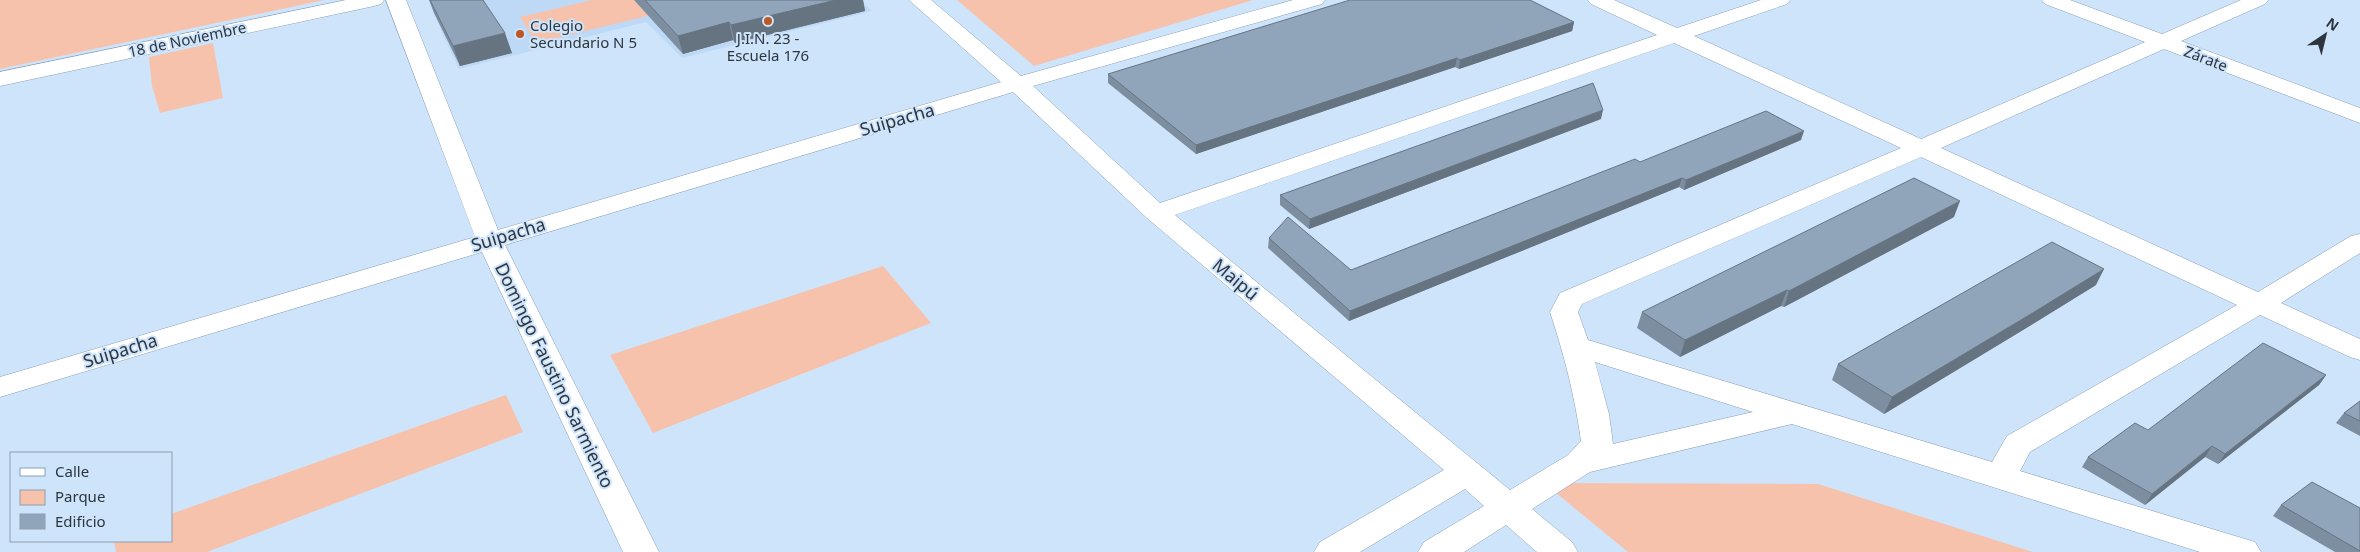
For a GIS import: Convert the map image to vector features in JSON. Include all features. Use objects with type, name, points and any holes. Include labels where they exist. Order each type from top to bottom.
[{"type":"street","name":"18 de Noviembre","points":[[0,78],[374,0]]},
{"type":"street","name":"Domingo Faustino Sarmiento","points":[[396,0],[489,240],[641,552]]},
{"type":"street","name":"Maipú","points":[[919,0],[1018,84],[1156,213],[1509,507],[1560,552]]},
{"type":"street","name":"Suipacha","points":[[0,386],[1018,84],[1315,0]]},
{"type":"street","points":[[1598,0],[2360,350]]},
{"type":"street","points":[[1156,213],[1780,0]]},
{"type":"street","name":"Zárate","points":[[2052,0],[2360,116]]},
{"type":"street","points":[[1436,552],[1580,463],[1597,443],[1593,414],[1576,346],[1564,312],[1570,299],[1922,148],[2258,0]]},
{"type":"street","points":[[2000,477],[2018,444],[2259,304],[2360,242]]},
{"type":"street","points":[[1576,346],[2243,552]]},
{"type":"street","points":[[1580,463],[1794,413]]},
{"type":"street","points":[[1332,552],[1467,472]]},
{"type":"shaded area","name":"Colegio Secundario N 5","points":[[470,0],[860,0],[872,11],[682,58],[646,22],[459,69],[433,12],[441,6]]},
{"type":"green space","points":[[0,0],[324,0],[0,69]]},
{"type":"green space","points":[[592,0],[664,0],[672,10],[536,43],[520,17]]},
{"type":"green space","points":[[957,0],[1253,0],[1034,66]]},
{"type":"green space","points":[[213,43],[223,98],[160,113],[152,86],[149,57]]},
{"type":"green space","points":[[883,266],[931,323],[653,433],[610,355]]},
{"type":"green space","points":[[506,395],[523,432],[207,552],[116,552],[114,542],[172,542],[172,514]]},
{"type":"green space","points":[[1544,483],[1818,484],[2033,552],[1628,552]]},
{"type":"building","points":[[430,0],[483,0],[505,33],[453,46]]},
{"type":"building","points":[[645,0],[836,0],[731,25],[729,22],[678,36]]},
{"type":"building","points":[[1350,0],[1530,0],[1574,22],[1460,60],[1457,58],[1196,145],[1108,74]]},
{"type":"building","points":[[1593,83],[1603,110],[1310,219],[1280,195]]},
{"type":"building","points":[[1766,111],[1804,131],[1686,180],[1682,178],[1350,311],[1269,238],[1288,217],[1351,270],[1635,159],[1640,162]]},
{"type":"building","points":[[1914,178],[1960,201],[1789,291],[1787,290],[1685,340],[1642,312]]},
{"type":"building","points":[[2052,242],[2104,269],[1892,397],[1838,364]]},
{"type":"building","points":[[2263,343],[2326,375],[2225,454],[2212,446],[2152,494],[2088,457],[2135,423],[2148,430]]},
{"type":"building","points":[[2360,401],[2360,421],[2344,413]]},
{"type":"building","points":[[2312,482],[2360,508],[2360,551],[2281,505]]},
{"type":"place","name":"J.I.N. 23 - Escuela 176","points":[[768,21]]},
{"type":"place","name":"Colegio Secundario N 5","points":[[520,34]]}]
